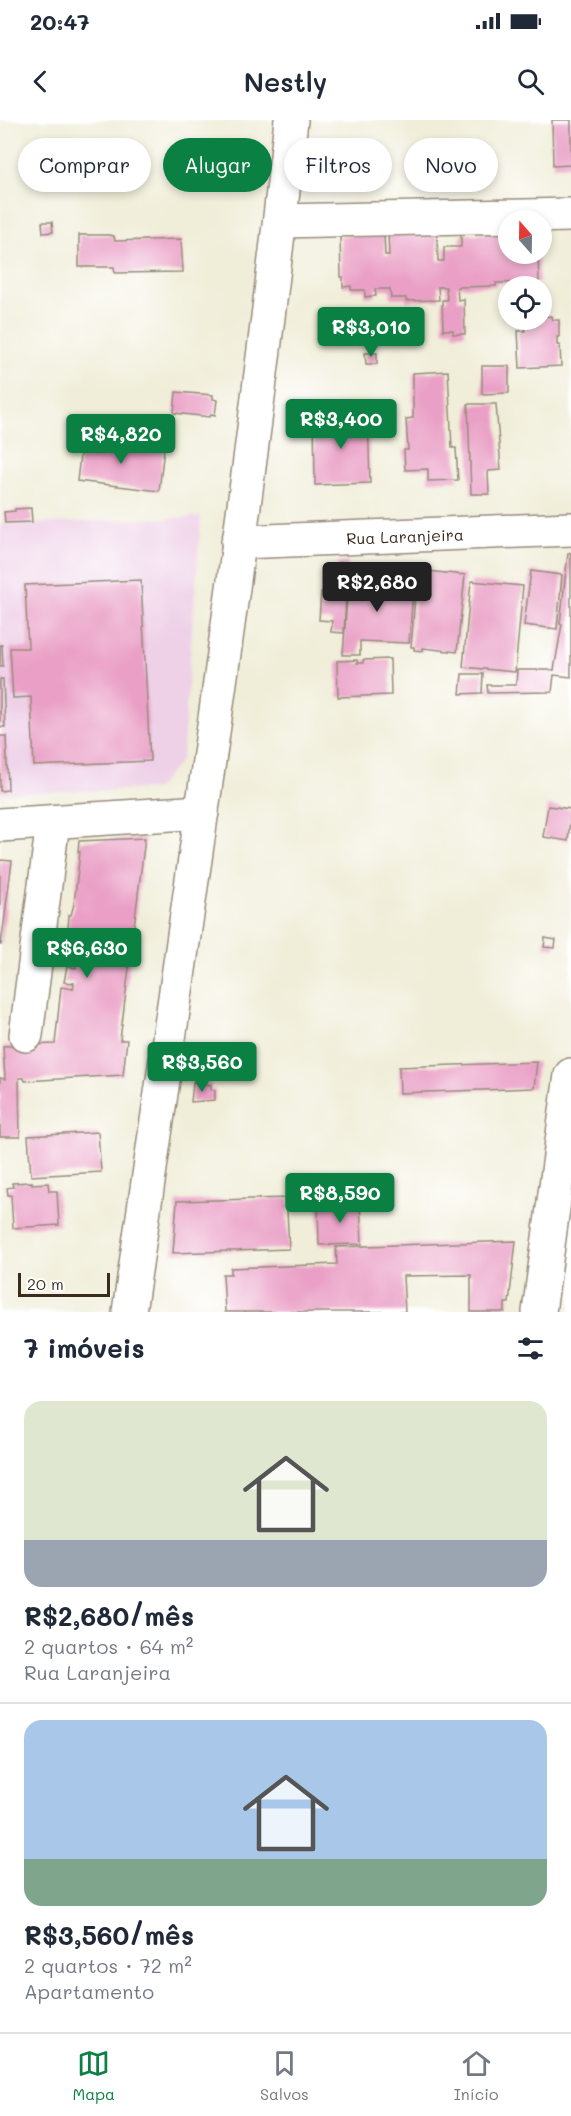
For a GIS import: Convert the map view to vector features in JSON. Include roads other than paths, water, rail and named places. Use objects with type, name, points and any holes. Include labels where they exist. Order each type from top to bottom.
[{"type":"main road","points":[[129,1312],[202,812],[280,222],[291,120]]},
{"type":"main road","points":[[280,222],[571,215]]},
{"type":"main road","name":"Rua Laranjeira","points":[[238,542],[571,529]]},
{"type":"main road","points":[[0,825],[202,812]]},
{"type":"main road","points":[[26,1035],[53,822]]},
{"type":"main road","points":[[539,1312],[571,1075]]}]
